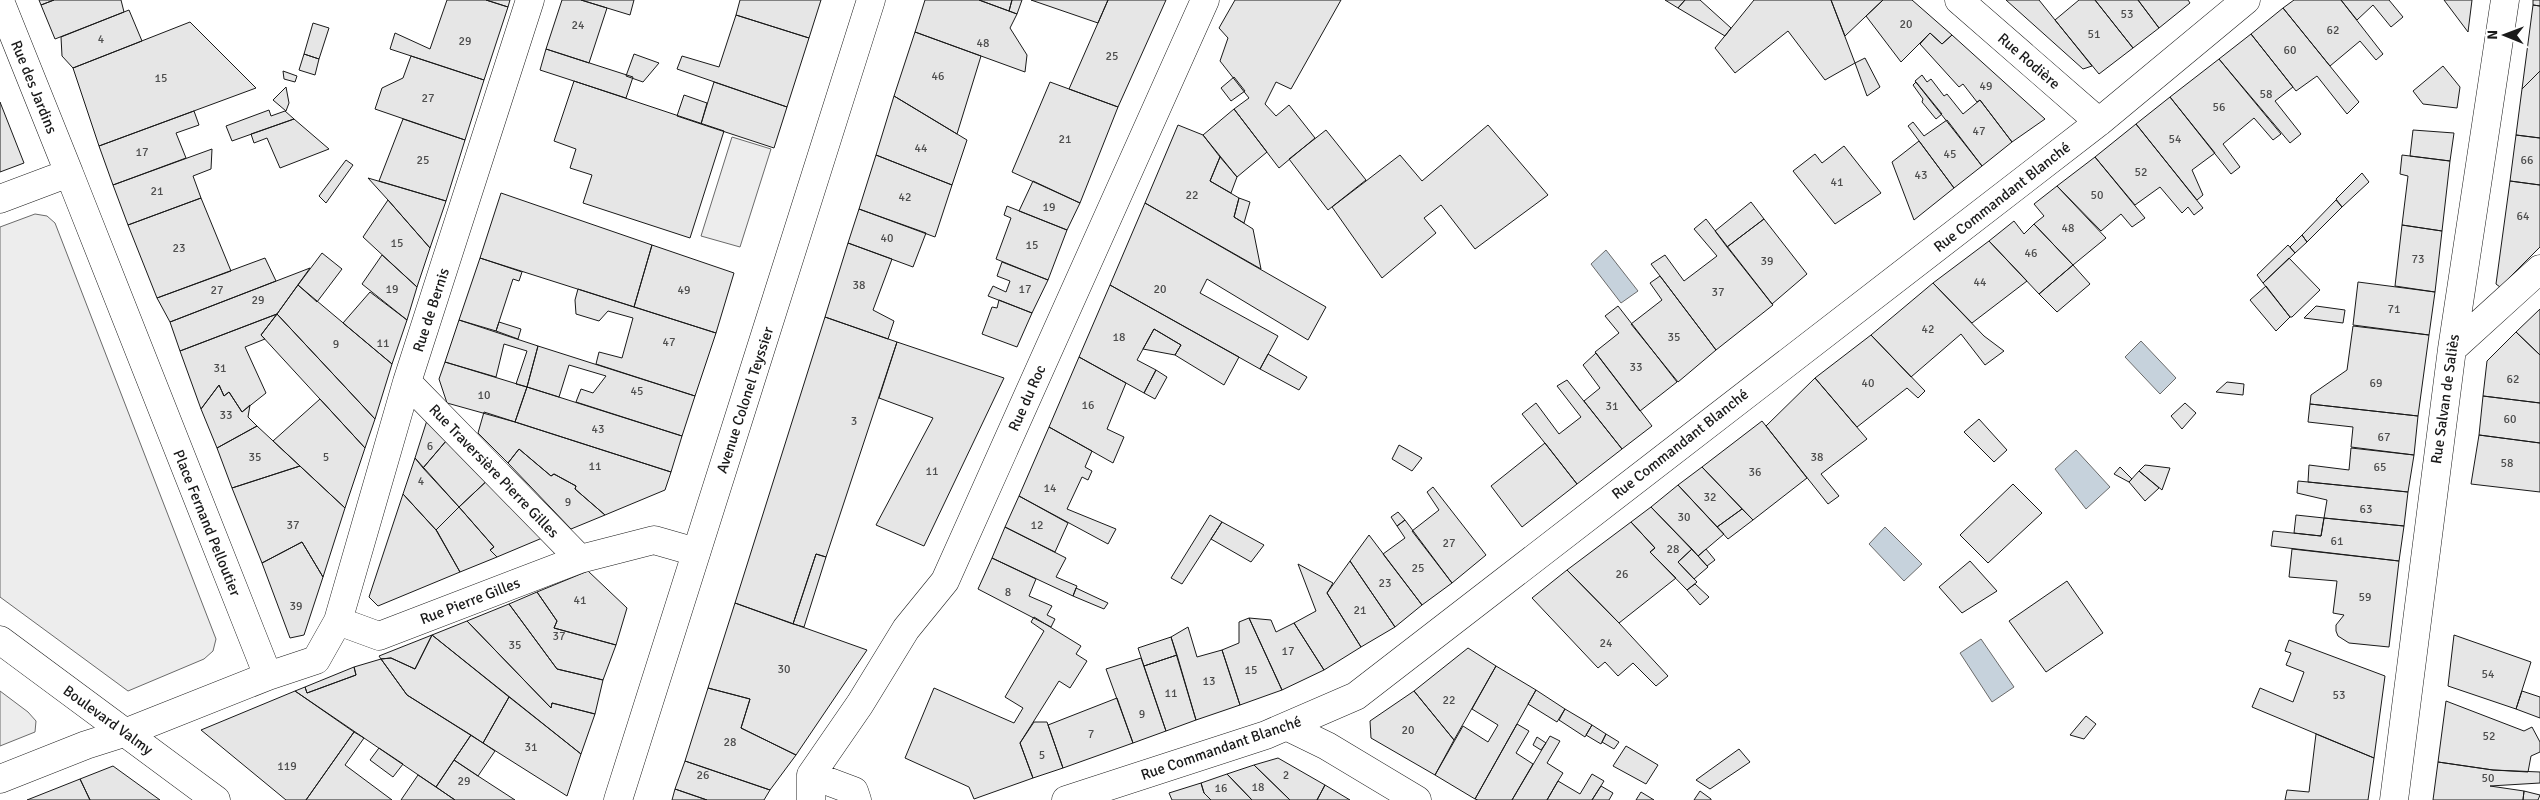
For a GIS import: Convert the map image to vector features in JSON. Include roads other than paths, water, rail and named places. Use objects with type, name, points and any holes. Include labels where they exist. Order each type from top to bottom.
[{"type":"street","name":"Rue de Bernis","points":[[338,621],[407,382],[530,0]]},
{"type":"street","name":"Avenue Colonel Teyssier","points":[[618,800],[871,0]]},
{"type":"street","name":"Rue du Roc","points":[[857,800],[854,791],[811,787],[906,628],[945,580],[1205,0]]},
{"type":"street","name":"Rue Rodière","points":[[1959,0],[2099,122]]},
{"type":"street","name":"Rue Commandant Blanché","points":[[1066,800],[1288,726],[1356,696],[2099,122],[2246,0]]},
{"type":"street","name":"Rue Salvan de Saliès","points":[[2394,800],[2452,349],[2505,0]]},
{"type":"street","name":"Rue des Jardins","points":[[0,1],[69,173]]},
{"type":"street","points":[[0,199],[69,173]]},
{"type":"street","name":"Place Fernand Pelloutier","points":[[69,173],[268,676]]},
{"type":"street","points":[[2452,349],[2540,269]]},
{"type":"street","name":"Rue Traversière Pierre Gilles","points":[[407,382],[580,559]]},
{"type":"street","name":"Rue Pierre Gilles","points":[[338,621],[379,636],[580,559],[654,540],[696,552]]},
{"type":"street","points":[[0,779],[86,745],[127,732],[268,676],[316,660],[338,621]]},
{"type":"street","name":"Boulevard Valmy","points":[[0,640],[67,691],[127,732],[216,800]]},
{"type":"street","points":[[1288,726],[1327,746],[1417,800]]}]
